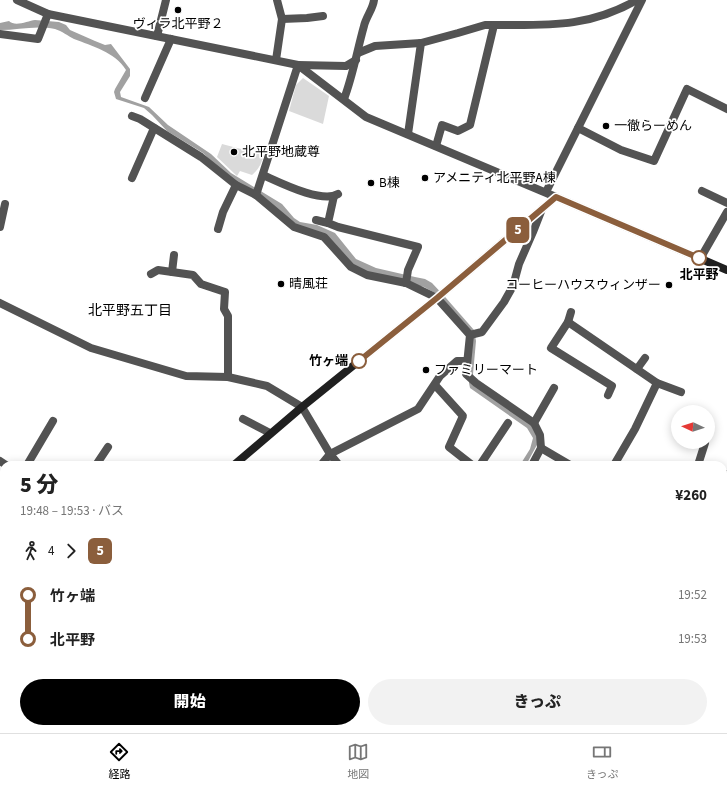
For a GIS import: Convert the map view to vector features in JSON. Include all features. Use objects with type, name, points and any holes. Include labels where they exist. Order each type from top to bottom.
[{"type":"street","points":[[17,0],[48,14],[298,65],[346,66],[375,46],[421,43],[458,34],[485,24],[535,26],[570,23],[612,13],[637,0]]},
{"type":"street","points":[[157,36],[166,0]]},
{"type":"street","points":[[276,60],[282,19],[277,0]]},
{"type":"street","points":[[344,99],[350,83],[364,25],[374,0]]},
{"type":"street","points":[[546,192],[642,0]]},
{"type":"street","points":[[0,34],[38,39],[48,14]]},
{"type":"street","points":[[282,19],[323,16]]},
{"type":"street","points":[[436,146],[442,125],[458,131],[470,125],[494,25]]},
{"type":"street","points":[[145,98],[171,39]]},
{"type":"street","points":[[408,134],[421,43]]},
{"type":"street","points":[[298,65],[366,117],[727,270]]},
{"type":"street","points":[[256,195],[298,65]]},
{"type":"street","points":[[578,128],[621,150],[654,161],[687,88],[727,108]]},
{"type":"street","points":[[132,116],[140,118],[200,157],[236,185],[256,195],[294,227],[324,237],[351,267],[367,275],[406,283],[437,298],[470,335],[466,374],[476,383],[534,423],[540,435],[541,448],[534,461]]},
{"type":"street","points":[[132,178],[154,128]]},
{"type":"street","points":[[263,175],[304,192],[322,196],[336,195],[328,223]]},
{"type":"street","points":[[218,229],[223,212],[236,185]]},
{"type":"street","points":[[702,191],[727,203]]},
{"type":"street","points":[[238,461],[270,433],[437,298],[556,197]]},
{"type":"street","points":[[1,221],[5,204]]},
{"type":"street","points":[[470,335],[482,332],[504,302],[513,286],[518,264],[534,232],[542,209]]},
{"type":"street","points":[[700,259],[727,212]]},
{"type":"street","points":[[316,220],[418,247],[408,270],[406,283]]},
{"type":"street","points":[[172,272],[174,254]]},
{"type":"street","points":[[151,274],[158,270],[193,275],[201,284],[225,292],[224,309],[228,316],[228,377]]},
{"type":"street","points":[[0,303],[91,348],[186,376],[228,377],[267,386],[302,407],[336,461]]},
{"type":"street","points":[[572,312],[568,322],[551,348],[612,386],[608,395]]},
{"type":"street","points":[[568,322],[657,382],[681,392]]},
{"type":"street","points":[[637,369],[645,358]]},
{"type":"street","points":[[324,461],[330,454],[418,409],[440,376],[457,361],[467,361]]},
{"type":"street","points":[[616,461],[635,429],[657,382]]},
{"type":"street","points":[[435,385],[463,416],[449,447],[467,461]]},
{"type":"street","points":[[534,423],[554,388]]},
{"type":"street","points":[[243,419],[270,433]]},
{"type":"street","points":[[29,461],[53,422]]},
{"type":"street","points":[[483,461],[508,423]]},
{"type":"street","points":[[99,461],[108,447]]},
{"type":"street","points":[[541,448],[563,461]]},
{"type":"street","points":[[699,461],[704,449]]},
{"type":"shaded area","points":[[35,20],[59,22],[66,25],[70,30],[95,41],[105,45],[111,44],[130,69],[130,76],[120,92],[121,97],[149,107],[168,125],[211,154],[231,173],[282,204],[294,218],[300,222],[317,225],[335,233],[356,259],[376,268],[425,279],[432,283],[474,330],[476,341],[473,374],[475,385],[529,423],[536,430],[538,443],[528,461],[522,461],[530,449],[533,438],[527,428],[470,388],[469,383],[472,339],[435,293],[424,287],[365,272],[352,265],[332,241],[299,226],[219,169],[203,153],[167,131],[144,108],[116,99],[114,92],[115,89],[126,70],[116,59],[103,50],[74,39],[55,29],[34,28],[0,30],[0,23],[9,21],[18,24]]},
{"type":"shaded area","points":[[303,78],[329,96],[323,124],[289,111],[296,85]]},
{"type":"shaded area","points":[[222,144],[264,155],[261,164],[252,175],[240,171],[237,176],[217,157]]},
{"type":"bus line","name":"5","points":[[359,361],[437,298],[556,197],[699,258]]},
{"type":"place","name":"ヴィラ北平野２","points":[[178,10]]},
{"type":"place","name":"一徹らーめん","points":[[606,126]]},
{"type":"place","name":"北平野地蔵尊","points":[[234,152]]},
{"type":"place","name":"アメニティ北平野A棟","points":[[425,178]]},
{"type":"place","name":"B棟","points":[[371,183]]},
{"type":"place","name":"北平野","points":[[699,258]]},
{"type":"place","name":"晴風荘","points":[[281,284]]},
{"type":"place","name":"コーヒーハウスウィンザー","points":[[669,285]]},
{"type":"place","name":"竹ヶ端","points":[[359,361]]},
{"type":"place","name":"ファミリーマート","points":[[426,370]]},
{"type":"district","name":"北平野五丁目","points":[[130,311]]}]
